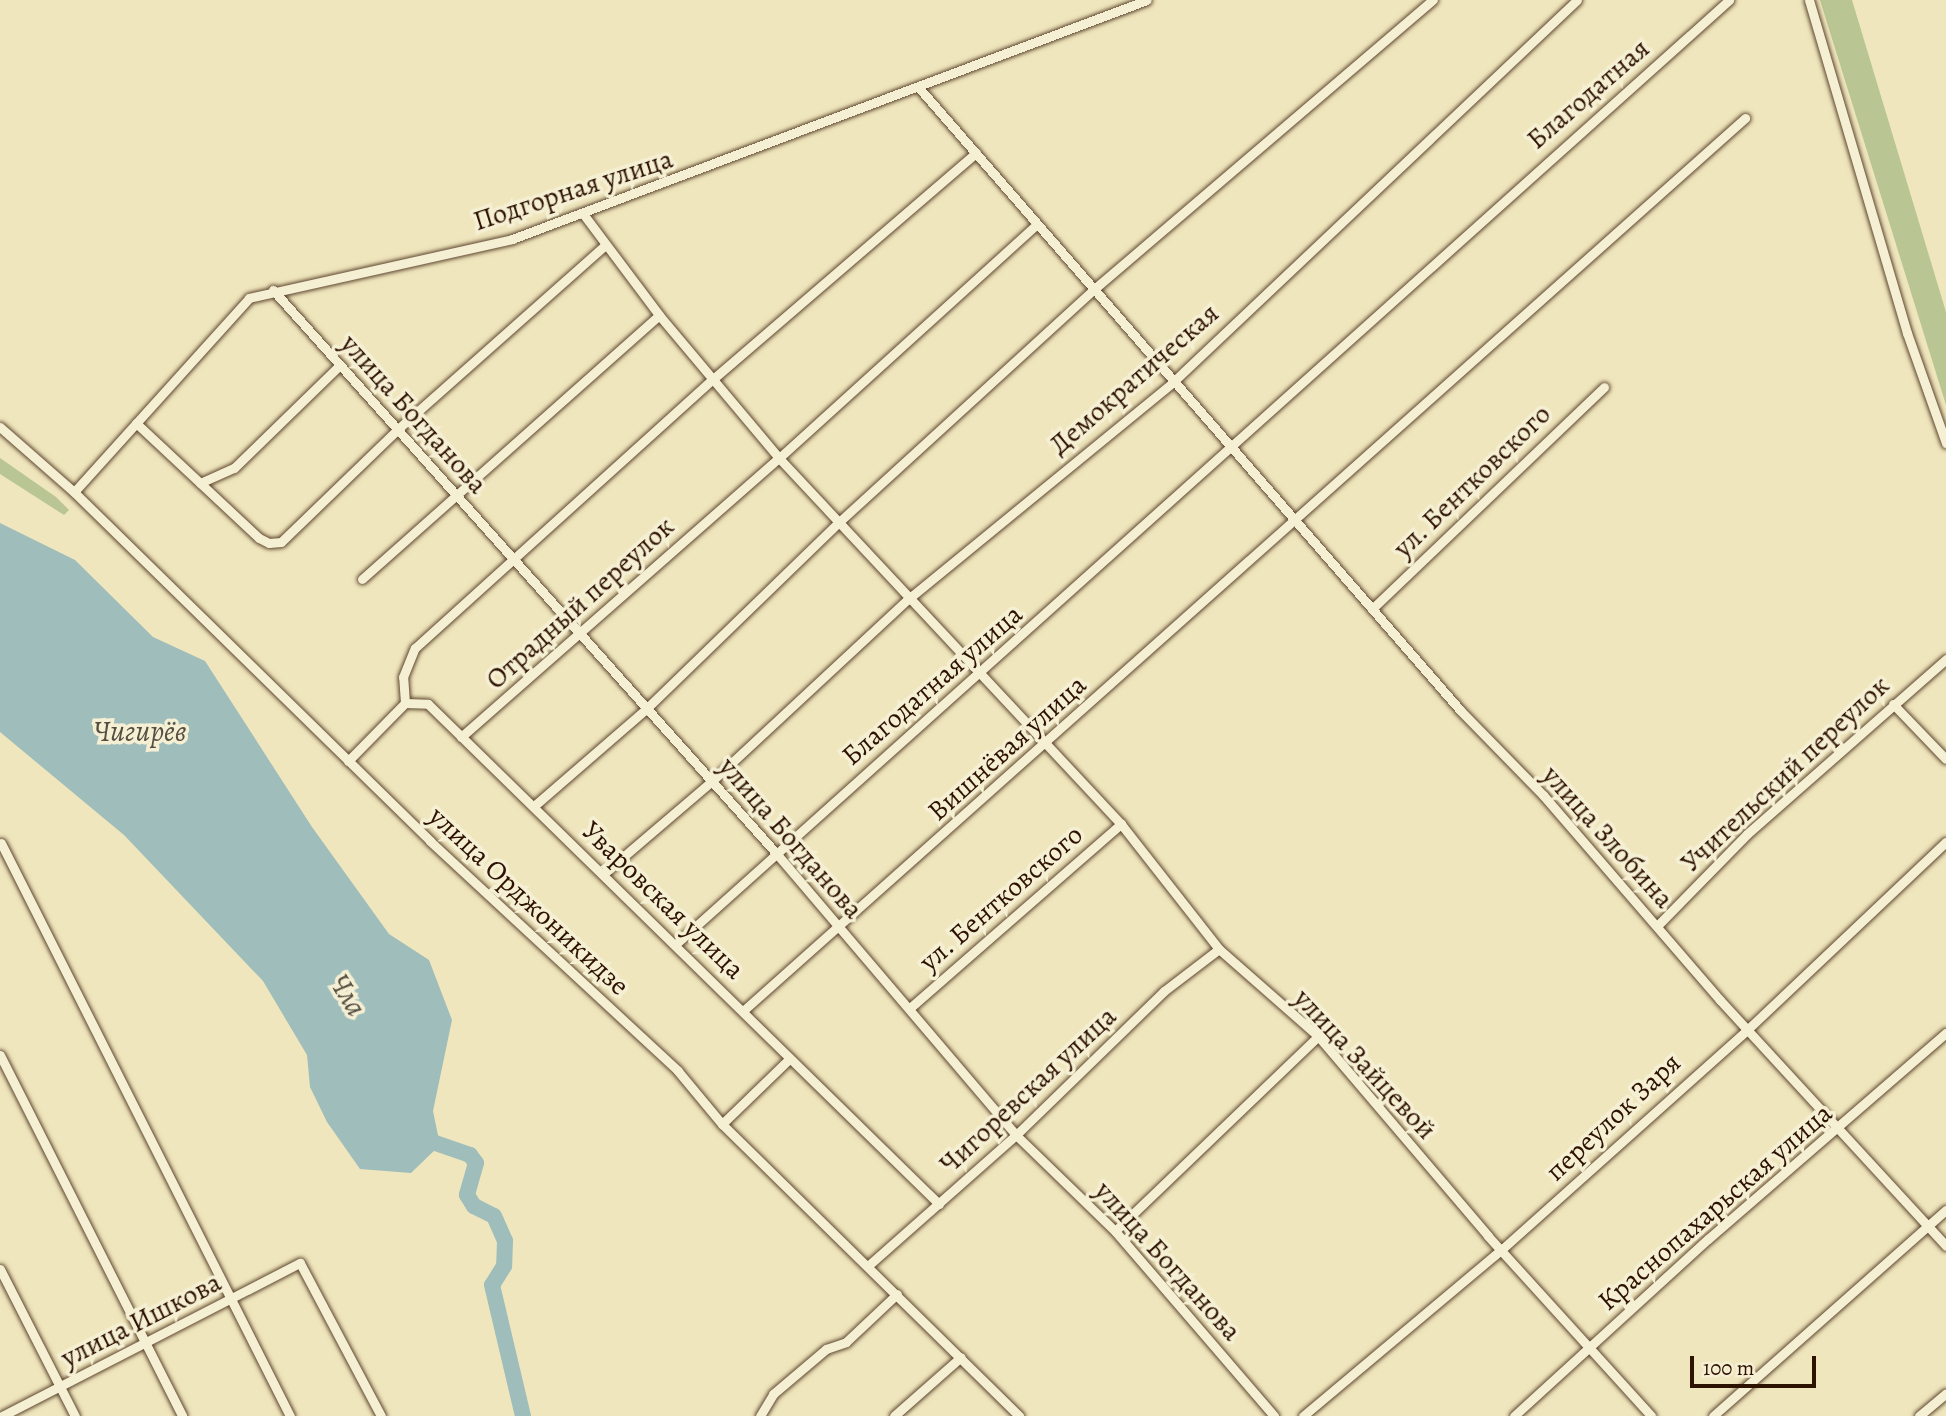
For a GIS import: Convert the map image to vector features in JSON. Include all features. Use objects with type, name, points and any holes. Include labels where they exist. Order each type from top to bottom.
[{"type":"street","name":"Подгорная улица","points":[[74,492],[248,298],[272,290],[512,239],[584,215],[920,89],[1147,0]]},
{"type":"street","points":[[534,806],[646,709],[839,522],[1093,289],[1433,0]]},
{"type":"street","name":"Демократическая","points":[[603,874],[712,781],[907,600],[1173,382],[1577,0]]},
{"type":"street","name":"Благодатная","points":[[1235,454],[1477,223],[1729,0]]},
{"type":"street","points":[[1809,0],[1907,333],[1946,443]]},
{"type":"street","name":"улица Злобина","points":[[920,89],[1235,454],[1297,517],[1372,609],[1748,1029],[1841,1127],[1946,1245]]},
{"type":"street","name":"Вишнёвая улица","points":[[744,1010],[840,929],[1745,118]]},
{"type":"street","points":[[348,761],[405,703],[403,677],[415,648],[713,379],[976,153]]},
{"type":"street","name":"улица Зайцевой","points":[[584,215],[659,315],[779,458],[907,600],[1121,824],[1219,949],[1318,1036],[1501,1250],[1651,1416]]},
{"type":"street","name":"Отрадный переулок","points":[[461,737],[779,458],[1037,224]]},
{"type":"street","points":[[136,423],[259,538],[269,543],[281,542],[398,429],[605,245]]},
{"type":"street","name":"улица Богданова","points":[[272,290],[776,853],[911,1007],[1016,1135],[1115,1231],[1274,1416]]},
{"type":"street","points":[[362,579],[659,315]]},
{"type":"street","points":[[200,482],[234,468],[340,365]]},
{"type":"street","name":"ул. Бентковского","points":[[1372,609],[1604,387]]},
{"type":"street","name":"улица Орджоникидзе","points":[[0,427],[74,492],[348,761],[678,1071],[722,1124],[869,1265],[1019,1416]]},
{"type":"street","name":"Благодатная улица","points":[[677,943],[1217,463],[1235,454]]},
{"type":"street","name":"Учительский переулок","points":[[1658,926],[1747,834],[1946,659]]},
{"type":"street","name":"Уваровская улица","points":[[405,703],[429,704],[677,943],[744,1010],[788,1060],[838,1102],[939,1204]]},
{"type":"street","points":[[1893,704],[1946,759]]},
{"type":"street","name":"ул. Бентковского","points":[[911,1007],[1121,824]]},
{"type":"street","name":"переулок Заря","points":[[1303,1416],[1501,1250],[1748,1029],[1946,842]]},
{"type":"street","points":[[1,844],[290,1416]]},
{"type":"street","name":"Чигоревская улица","points":[[869,1265],[1016,1135],[1164,991],[1219,949]]},
{"type":"street","name":"Краснопахарьская улица","points":[[1514,1416],[1592,1348],[1708,1239],[1841,1127],[1946,1033]]},
{"type":"street","points":[[1115,1231],[1318,1036]]},
{"type":"street","points":[[0,1055],[182,1416]]},
{"type":"street","points":[[722,1124],[788,1060]]},
{"type":"street","points":[[1713,1416],[1931,1227],[1946,1210]]},
{"type":"street","name":"улица Ишкова","points":[[2,1416],[300,1262],[381,1416]]},
{"type":"street","points":[[0,1269],[75,1416]]},
{"type":"street","points":[[760,1416],[773,1394],[826,1349],[846,1342],[897,1294]]},
{"type":"street","points":[[894,1416],[961,1357]]},
{"type":"street","points":[[1919,1416],[1946,1393]]},
{"type":"green space","points":[[1820,0],[1852,0],[1946,312],[1946,405]]},
{"type":"green space","points":[[0,458],[56,497],[69,510],[64,515],[0,474]]},
{"type":"water","name":"Чигирёв","points":[[0,523],[75,560],[153,637],[205,661],[312,827],[389,934],[429,960],[452,1020],[433,1111],[440,1145],[411,1173],[360,1169],[327,1122],[310,1087],[307,1055],[263,981],[124,835],[0,732]]},
{"type":"waterway","name":"Чла","points":[[421,1138],[470,1155],[476,1163],[467,1195],[474,1206],[494,1216],[505,1241],[504,1266],[492,1285],[523,1416]]}]
